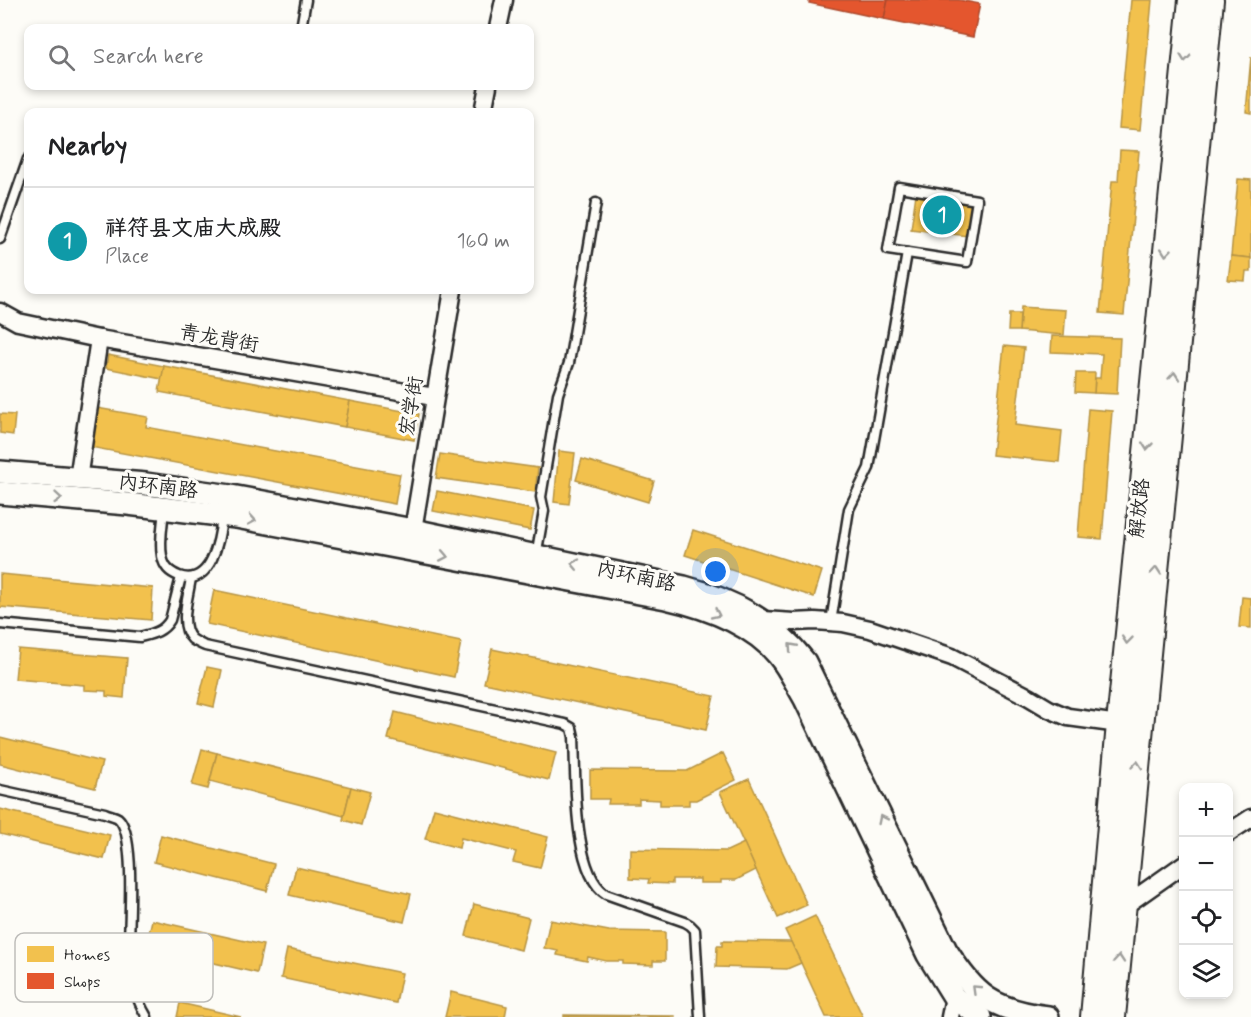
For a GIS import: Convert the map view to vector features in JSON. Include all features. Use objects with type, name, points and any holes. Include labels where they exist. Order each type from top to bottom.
[{"type":"main road","name":"解放路","points":[[1093,1017],[1119,724],[1191,0]]},
{"type":"main road","name":"解放路","points":[[1113,1017],[1210,0]]},
{"type":"street","points":[[499,24],[504,0]]},
{"type":"street","points":[[484,108],[487,90]]},
{"type":"street","name":"宏学街","points":[[413,530],[452,294]]},
{"type":"street","name":"青龙背街","points":[[0,312],[18,322],[99,339],[435,397]]},
{"type":"street","points":[[78,479],[99,339]]},
{"type":"street","name":"内环南路","points":[[0,472],[146,484],[231,496],[413,530],[694,590],[720,597],[747,610],[781,634],[805,662],[946,950],[960,973],[977,992],[994,1004],[1048,1017]]},
{"type":"street","name":"内环南路","points":[[0,493],[222,515],[666,598],[712,611],[747,630],[777,654],[805,699],[952,1007],[980,1017]]},
{"type":"street","points":[[763,620],[831,622],[870,629],[952,657],[1068,717],[1119,724]]},
{"type":"street","points":[[1233,830],[1251,818]]},
{"type":"street","points":[[1124,908],[1179,868]]},
{"type":"lane","points":[[303,24],[306,0]]},
{"type":"lane","points":[[0,239],[24,170]]},
{"type":"lane","points":[[898,187],[977,200],[967,262],[907,253],[888,250],[898,187]]},
{"type":"lane","points":[[536,556],[543,511],[541,497],[558,394],[569,363],[597,203]]},
{"type":"lane","points":[[831,622],[849,509],[869,468],[907,253]]},
{"type":"lane","points":[[164,508],[160,544],[162,557],[170,573],[181,577],[191,578],[198,575],[214,557],[219,543],[222,515]]},
{"type":"lane","points":[[0,624],[140,637],[167,626],[181,577]]},
{"type":"lane","points":[[191,578],[185,623],[187,632],[193,639],[205,646],[568,725],[572,728],[579,827],[587,871],[598,889],[606,894],[684,922],[695,930],[700,1017]]},
{"type":"lane","points":[[170,620],[185,623]]},
{"type":"lane","points":[[0,790],[118,818],[124,828],[129,847],[129,933]]},
{"type":"lane","points":[[141,1002],[147,1017]]},
{"type":"building: Homes","points":[[1131,0],[1152,0],[1140,130],[1119,128]]},
{"type":"building: Homes","points":[[1251,57],[1251,113],[1246,112]]},
{"type":"building: Homes","points":[[1120,150],[1139,151],[1124,315],[1100,313],[1112,181],[1118,181]]},
{"type":"building: Homes","points":[[1238,179],[1251,180],[1251,258],[1231,256]]},
{"type":"building: Homes","points":[[916,194],[973,201],[968,236],[911,229]]},
{"type":"building: Homes","points":[[1231,256],[1251,258],[1251,271],[1246,271],[1245,281],[1228,280]]},
{"type":"building: Homes","points":[[1021,307],[1066,310],[1064,335],[1019,331]]},
{"type":"building: Homes","points":[[1009,314],[1020,314],[1019,331],[1008,331]]},
{"type":"building: Homes","points":[[1052,336],[1120,338],[1117,394],[1094,393],[1095,378],[1100,378],[1102,354],[1051,352]]},
{"type":"building: Homes","points":[[1004,346],[1024,348],[1015,425],[1062,431],[1059,462],[992,455]]},
{"type":"building: Homes","points":[[108,355],[164,366],[162,379],[106,368]]},
{"type":"building: Homes","points":[[164,366],[350,401],[345,427],[159,392]]},
{"type":"building: Homes","points":[[1076,373],[1095,373],[1094,393],[1075,392]]},
{"type":"building: Homes","points":[[350,401],[419,414],[414,440],[345,427]]},
{"type":"building: Homes","points":[[97,408],[148,417],[146,427],[400,474],[395,504],[90,447]]},
{"type":"building: Homes","points":[[1088,409],[1112,411],[1102,539],[1078,537]]},
{"type":"building: Homes","points":[[0,414],[15,415],[13,435],[0,433]]},
{"type":"building: Homes","points":[[559,451],[575,453],[569,504],[554,502]]},
{"type":"building: Homes","points":[[440,454],[538,468],[535,492],[436,478]]},
{"type":"building: Homes","points":[[582,459],[654,481],[648,502],[576,480]]},
{"type":"building: Homes","points":[[437,491],[534,510],[530,530],[433,511]]},
{"type":"building: Homes","points":[[693,530],[822,571],[814,597],[685,555]]},
{"type":"building: Homes","points":[[0,574],[153,588],[151,620],[0,607]]},
{"type":"building: Homes","points":[[214,590],[461,642],[454,677],[207,624]]},
{"type":"building: Homes","points":[[1242,597],[1251,598],[1251,628],[1239,627]]},
{"type":"building: Homes","points":[[18,649],[127,658],[124,698],[106,696],[106,691],[84,690],[84,685],[15,679]]},
{"type":"building: Homes","points":[[492,649],[714,696],[706,730],[484,683]]},
{"type":"building: Homes","points":[[207,667],[222,670],[214,707],[198,703]]},
{"type":"building: Homes","points":[[395,712],[556,753],[549,780],[388,739]]},
{"type":"building: Homes","points":[[0,737],[102,762],[95,788],[0,764]]},
{"type":"building: Homes","points":[[202,749],[217,753],[208,789],[192,785]]},
{"type":"building: Homes","points":[[217,753],[351,787],[344,816],[210,781]]},
{"type":"building: Homes","points":[[723,753],[736,780],[696,800],[689,800],[689,805],[660,805],[660,800],[639,799],[639,804],[608,804],[609,799],[590,799],[590,770],[687,771]]},
{"type":"building: Homes","points":[[749,779],[807,905],[778,918],[720,792]]},
{"type":"building: Homes","points":[[351,787],[370,792],[361,825],[343,820]]},
{"type":"building: Homes","points":[[434,808],[548,837],[540,868],[513,862],[516,852],[461,838],[459,848],[425,839]]},
{"type":"building: Homes","points":[[0,809],[110,835],[104,859],[0,834]]},
{"type":"building: Homes","points":[[161,835],[274,864],[267,891],[154,862]]},
{"type":"building: Homes","points":[[744,843],[756,870],[736,880],[700,883],[700,879],[672,879],[672,884],[648,883],[649,879],[630,878],[630,849],[727,851]]},
{"type":"building: Homes","points":[[296,867],[411,894],[404,922],[289,895]]},
{"type":"building: Homes","points":[[474,904],[529,918],[521,950],[466,936]]},
{"type":"building: Homes","points":[[815,916],[863,1017],[826,1017],[785,930]]},
{"type":"building: Homes","points":[[152,920],[210,933],[149,933]]},
{"type":"building: Homes","points":[[550,920],[609,931],[665,932],[665,961],[653,961],[653,965],[623,964],[623,961],[606,961],[588,957],[587,961],[557,955],[558,951],[544,948]]},
{"type":"building: Homes","points":[[213,934],[263,945],[257,973],[213,963]]},
{"type":"building: Homes","points":[[722,941],[791,942],[801,963],[787,969],[716,967],[717,946],[722,946]]},
{"type":"building: Homes","points":[[287,949],[402,973],[396,1003],[281,978]]},
{"type":"building: Homes","points":[[451,992],[507,1006],[505,1017],[445,1017]]},
{"type":"building: Homes","points":[[180,1003],[241,1017],[177,1017]]},
{"type":"building: Homes","points":[[564,1015],[675,1016],[675,1017],[564,1017]]},
{"type":"building: Shops","points":[[810,0],[888,0],[884,19],[809,3]]},
{"type":"building: Shops","points":[[888,0],[959,0],[980,4],[973,37],[884,19]]},
{"type":"place","name":"祥符县文庙大成殿","points":[[942,215]]}]
